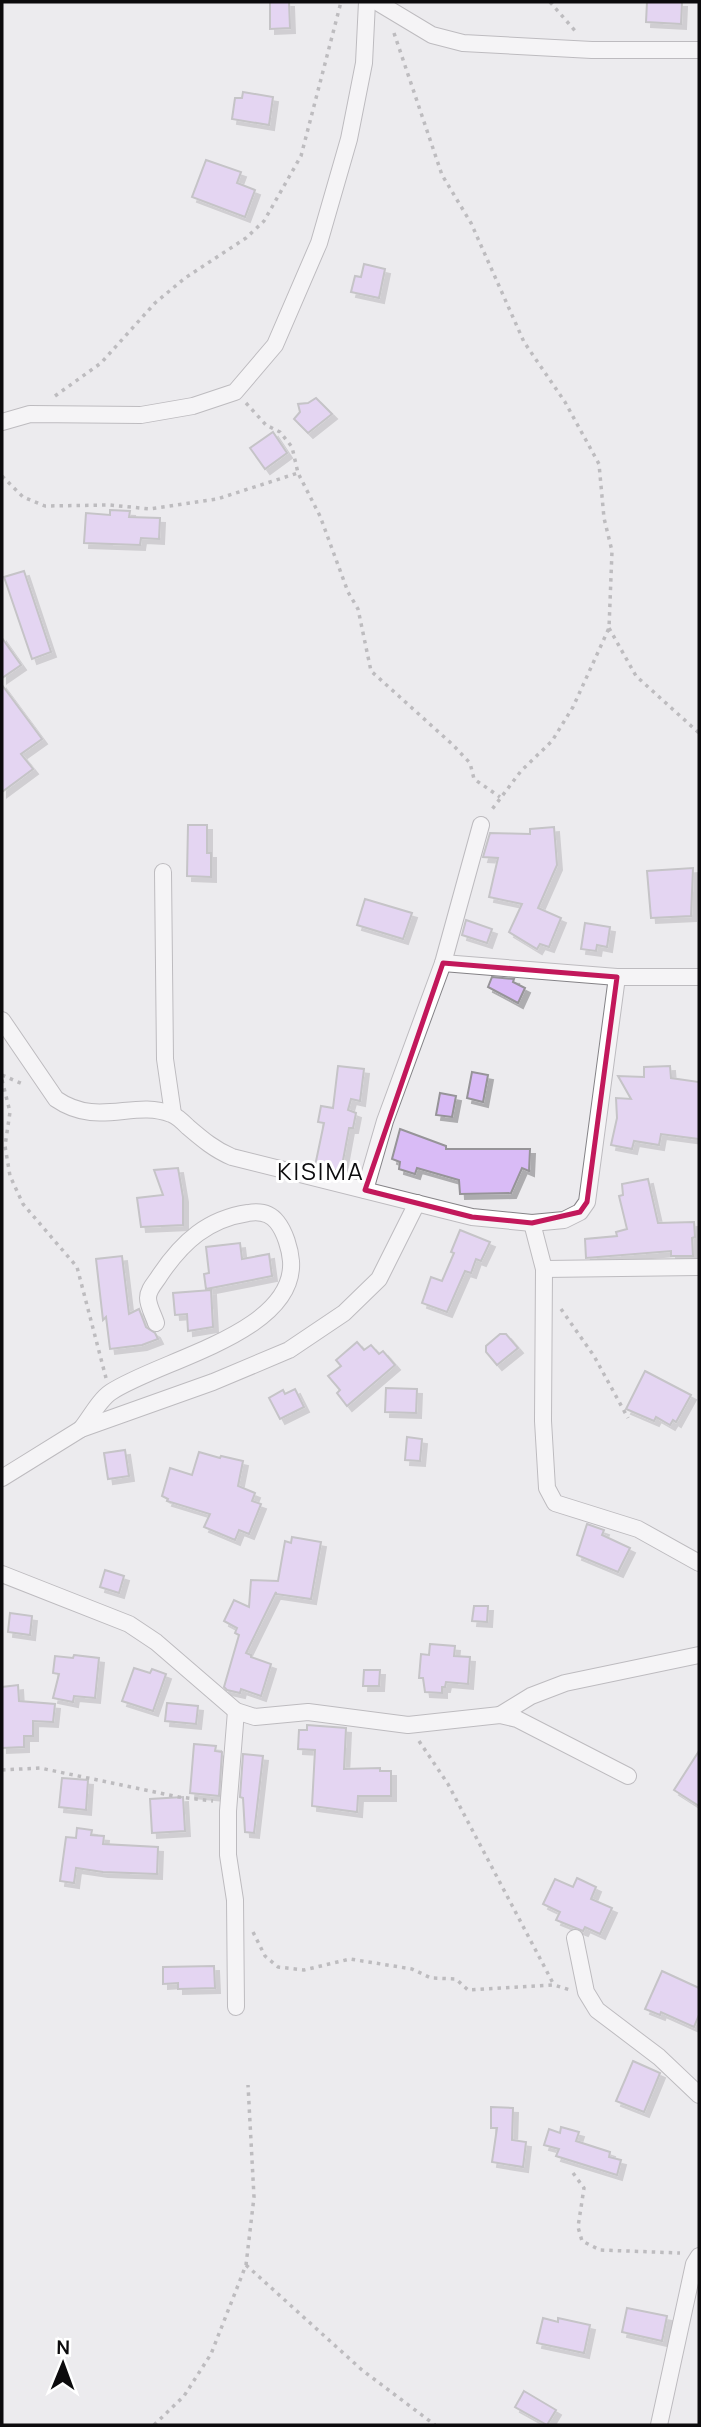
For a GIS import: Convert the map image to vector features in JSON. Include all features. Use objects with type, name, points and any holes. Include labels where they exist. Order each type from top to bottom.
[{"type":"street","points":[[2,422],[30,414],[141,415],[193,406],[235,392],[275,345],[319,243],[349,139],[364,63],[367,2]]},
{"type":"street","points":[[381,5],[432,35],[463,43],[592,50],[699,50]]},
{"type":"street","points":[[365,1190],[385,1121],[443,963],[481,825]]},
{"type":"street","points":[[163,872],[165,1059],[173,1114]]},
{"type":"street","points":[[443,963],[617,977],[699,977]]},
{"type":"street","points":[[2,1020],[56,1100],[68,1108],[98,1114],[153,1110],[173,1114],[216,1150],[232,1157],[472,1217],[532,1223],[564,1220],[580,1212],[587,1202],[617,977]]},
{"type":"street","points":[[2,1478],[81,1429],[213,1382],[289,1350],[344,1313],[379,1279],[417,1203]]},
{"type":"street","points":[[81,1429],[110,1393],[240,1332],[273,1308],[287,1289],[291,1270],[290,1250],[277,1221],[261,1211],[244,1213],[218,1220],[194,1235],[172,1257],[150,1290],[148,1299],[156,1323]]},
{"type":"street","points":[[532,1223],[544,1277],[544,1434],[547,1488],[555,1503],[638,1529],[699,1563]]},
{"type":"street","points":[[544,1277],[699,1267]]},
{"type":"street","points":[[2,1574],[129,1624],[156,1642],[236,1711],[255,1717],[308,1712],[408,1725],[500,1715],[517,1720],[628,1776]]},
{"type":"street","points":[[500,1715],[531,1696],[565,1683],[699,1655]]},
{"type":"street","points":[[236,1711],[231,1802],[228,1811],[228,1855],[235,1900],[236,2007]]},
{"type":"street","points":[[575,1938],[586,1992],[597,2010],[659,2057],[699,2095]]},
{"type":"street","points":[[659,2425],[694,2263],[692,2255]]},
{"type":"path","points":[[30,414],[101,363],[155,303],[185,278],[246,238],[264,221],[301,156],[341,2]]},
{"type":"path","points":[[550,2],[592,50]]},
{"type":"path","points":[[381,5],[442,175],[471,223],[524,342],[565,402],[599,464],[604,518],[612,551],[610,628],[573,707],[552,740],[500,797],[481,825]]},
{"type":"path","points":[[235,392],[266,425],[280,432],[292,447],[298,473],[320,516],[348,592],[358,609],[371,671],[453,745],[470,764],[474,779],[500,797]]},
{"type":"path","points":[[2,476],[23,497],[45,506],[110,505],[150,509],[217,499],[298,473]]},
{"type":"path","points":[[610,628],[636,676],[699,733]]},
{"type":"path","points":[[2,1080],[10,1112],[5,1146],[10,1176],[23,1204],[76,1267],[110,1393]]},
{"type":"path","points":[[544,1277],[594,1356],[628,1418]]},
{"type":"path","points":[[408,1725],[448,1784],[554,1985]]},
{"type":"path","points":[[2,1770],[40,1768],[179,1797],[231,1802]]},
{"type":"path","points":[[235,1900],[265,1956],[278,1967],[304,1970],[350,1959],[412,1969],[431,1978],[456,1979],[468,1990],[554,1985],[563,1990],[586,1992]]},
{"type":"path","points":[[155,2425],[184,2396],[211,2354],[246,2264],[254,2197],[248,2085]]},
{"type":"path","points":[[573,2173],[584,2188],[578,2227],[582,2241],[600,2249],[692,2255]]},
{"type":"path","points":[[246,2264],[362,2370],[435,2425]]},
{"type":"highlighted area","points":[[443,963],[617,977],[587,1202],[580,1212],[532,1223],[472,1217],[365,1190]]},
{"type":"building","points":[[270,2],[289,2],[290,28],[270,29]]},
{"type":"building","points":[[647,2],[682,2],[681,24],[646,22]]},
{"type":"building","points":[[243,92],[273,97],[269,125],[232,119],[235,98],[242,98]]},
{"type":"building","points":[[206,160],[241,172],[237,183],[255,190],[245,217],[192,197]]},
{"type":"building","points":[[364,264],[385,269],[379,298],[351,292],[355,276],[361,277]]},
{"type":"building","points":[[316,398],[332,414],[308,433],[294,419],[300,412],[298,404],[308,403]]},
{"type":"building","points":[[273,432],[287,453],[265,469],[250,448]]},
{"type":"building","points":[[110,510],[130,511],[129,517],[160,518],[159,539],[141,538],[140,545],[84,543],[86,513],[110,515]]},
{"type":"building","points":[[24,571],[51,652],[32,659],[4,577]]},
{"type":"building","points":[[2,638],[21,665],[2,678]]},
{"type":"building","points":[[2,685],[42,739],[21,754],[33,769],[2,792]]},
{"type":"building","points":[[188,825],[207,825],[207,853],[211,853],[211,877],[187,876]]},
{"type":"building","points":[[554,827],[557,865],[538,908],[561,918],[549,947],[540,944],[537,949],[509,932],[522,904],[489,897],[498,858],[483,857],[490,833],[530,834],[530,829]]},
{"type":"building","points":[[693,868],[691,916],[651,918],[647,871]]},
{"type":"building","points":[[365,899],[412,913],[403,939],[357,925]]},
{"type":"building","points":[[466,920],[492,929],[487,943],[462,935]]},
{"type":"building","points":[[585,923],[610,927],[607,947],[597,945],[596,951],[581,949]]},
{"type":"building","points":[[492,977],[514,979],[513,982],[525,988],[518,1003],[488,987]]},
{"type":"building","points":[[338,1066],[364,1069],[360,1101],[351,1099],[348,1110],[356,1113],[353,1128],[349,1128],[341,1171],[315,1166],[324,1123],[318,1122],[321,1106],[333,1108]]},
{"type":"building","points":[[670,1066],[671,1078],[699,1082],[699,1139],[661,1134],[659,1145],[634,1141],[632,1149],[611,1145],[617,1118],[616,1098],[631,1099],[618,1076],[644,1077],[644,1067]]},
{"type":"building","points":[[472,1072],[488,1075],[483,1102],[467,1098]]},
{"type":"building","points":[[440,1093],[456,1096],[452,1117],[436,1115]]},
{"type":"building","points":[[400,1129],[446,1146],[446,1149],[530,1149],[529,1171],[522,1168],[511,1193],[460,1194],[459,1180],[417,1168],[415,1174],[399,1169],[400,1162],[392,1159]]},
{"type":"building","points":[[178,1168],[183,1197],[183,1225],[141,1227],[137,1198],[163,1195],[154,1170]]},
{"type":"building","points":[[648,1179],[658,1223],[694,1222],[693,1256],[671,1256],[671,1251],[586,1258],[585,1239],[617,1236],[616,1232],[627,1229],[619,1196],[623,1195],[622,1184]]},
{"type":"building","points":[[460,1230],[490,1242],[481,1261],[476,1259],[471,1273],[465,1271],[447,1312],[422,1303],[431,1277],[442,1281]]},
{"type":"building","points":[[240,1243],[242,1259],[269,1254],[272,1276],[206,1289],[204,1274],[209,1273],[206,1247]]},
{"type":"building","points":[[122,1256],[129,1314],[139,1309],[146,1327],[155,1333],[158,1339],[142,1345],[110,1349],[106,1317],[103,1320],[96,1259]]},
{"type":"building","points":[[211,1290],[213,1327],[188,1331],[187,1314],[175,1315],[173,1293]]},
{"type":"building","points":[[500,1334],[506,1334],[518,1348],[497,1365],[486,1352],[486,1346]]},
{"type":"building","points":[[357,1342],[364,1350],[371,1345],[379,1354],[383,1351],[395,1365],[347,1406],[337,1393],[340,1390],[328,1376],[341,1366],[336,1360]]},
{"type":"building","points":[[645,1371],[691,1395],[676,1422],[673,1420],[670,1425],[656,1417],[654,1421],[626,1409]]},
{"type":"building","points":[[386,1388],[417,1389],[416,1413],[385,1412]]},
{"type":"building","points":[[295,1389],[304,1407],[280,1419],[269,1398],[283,1390],[285,1394]]},
{"type":"building","points":[[407,1437],[422,1439],[420,1461],[405,1460]]},
{"type":"building","points":[[125,1450],[129,1476],[108,1479],[104,1453]]},
{"type":"building","points":[[199,1452],[243,1461],[238,1486],[255,1493],[252,1501],[261,1504],[249,1534],[239,1530],[235,1540],[204,1527],[210,1514],[167,1501],[168,1499],[162,1496],[170,1468],[192,1475]]},
{"type":"building","points":[[587,1524],[604,1530],[602,1535],[630,1548],[618,1572],[577,1555]]},
{"type":"building","points":[[292,1537],[321,1542],[311,1599],[276,1592],[246,1653],[271,1664],[261,1696],[241,1689],[240,1693],[227,1690],[224,1687],[239,1635],[235,1633],[237,1628],[224,1621],[234,1600],[249,1607],[251,1580],[278,1581],[285,1541],[291,1543]]},
{"type":"building","points":[[105,1570],[124,1576],[119,1593],[100,1587]]},
{"type":"building","points":[[474,1606],[488,1606],[487,1622],[472,1621]]},
{"type":"building","points":[[10,1613],[32,1616],[30,1635],[8,1632]]},
{"type":"building","points":[[430,1644],[455,1646],[454,1656],[470,1657],[468,1684],[446,1682],[442,1693],[425,1692],[423,1678],[419,1678],[421,1654],[429,1655]]},
{"type":"building","points":[[74,1655],[99,1658],[95,1698],[74,1696],[73,1702],[53,1698],[59,1674],[53,1673],[55,1656],[73,1658]]},
{"type":"building","points":[[134,1668],[150,1673],[152,1669],[166,1674],[153,1711],[122,1701]]},
{"type":"building","points":[[364,1670],[380,1670],[379,1686],[363,1686]]},
{"type":"building","points":[[18,1685],[19,1701],[55,1704],[53,1722],[33,1721],[33,1736],[24,1736],[24,1747],[2,1748],[2,1687]]},
{"type":"building","points":[[167,1703],[198,1706],[196,1724],[165,1721]]},
{"type":"building","points":[[307,1725],[346,1728],[344,1769],[380,1768],[380,1771],[391,1771],[391,1796],[358,1796],[357,1812],[312,1806],[315,1750],[298,1749],[299,1730],[307,1730]]},
{"type":"building","points":[[194,1744],[216,1746],[215,1751],[222,1752],[219,1796],[190,1793]]},
{"type":"building","points":[[699,1751],[699,1806],[674,1790]]},
{"type":"building","points":[[243,1754],[263,1756],[254,1833],[245,1832],[243,1798],[240,1797]]},
{"type":"building","points":[[62,1778],[88,1780],[86,1810],[59,1807]]},
{"type":"building","points":[[183,1797],[185,1831],[152,1833],[150,1799]]},
{"type":"building","points":[[77,1828],[92,1830],[91,1835],[104,1836],[103,1844],[158,1847],[157,1874],[76,1868],[74,1883],[60,1881],[66,1837],[76,1838]]},
{"type":"building","points":[[577,1878],[596,1887],[591,1899],[612,1908],[600,1934],[585,1927],[583,1931],[556,1920],[560,1912],[543,1904],[555,1879],[573,1887]]},
{"type":"building","points":[[214,1966],[215,1988],[178,1989],[178,1983],[163,1984],[163,1967]]},
{"type":"building","points":[[662,1971],[699,1988],[699,2015],[694,2027],[661,2012],[660,2015],[645,2009]]},
{"type":"building","points":[[633,2061],[660,2073],[644,2112],[616,2101]]},
{"type":"building","points":[[491,2107],[513,2108],[512,2140],[526,2142],[523,2167],[492,2162],[497,2128],[491,2128]]},
{"type":"building","points":[[561,2127],[579,2132],[576,2141],[610,2152],[609,2157],[621,2160],[617,2175],[556,2156],[559,2149],[544,2145],[549,2129],[560,2133]]},
{"type":"building","points":[[627,2308],[667,2316],[662,2341],[622,2332]]},
{"type":"building","points":[[543,2318],[558,2322],[558,2318],[590,2325],[584,2353],[537,2343]]},
{"type":"building","points":[[524,2391],[556,2410],[547,2425],[515,2407]]},
{"type":"district","name":"KISIMA","points":[[321,1172]]}]
